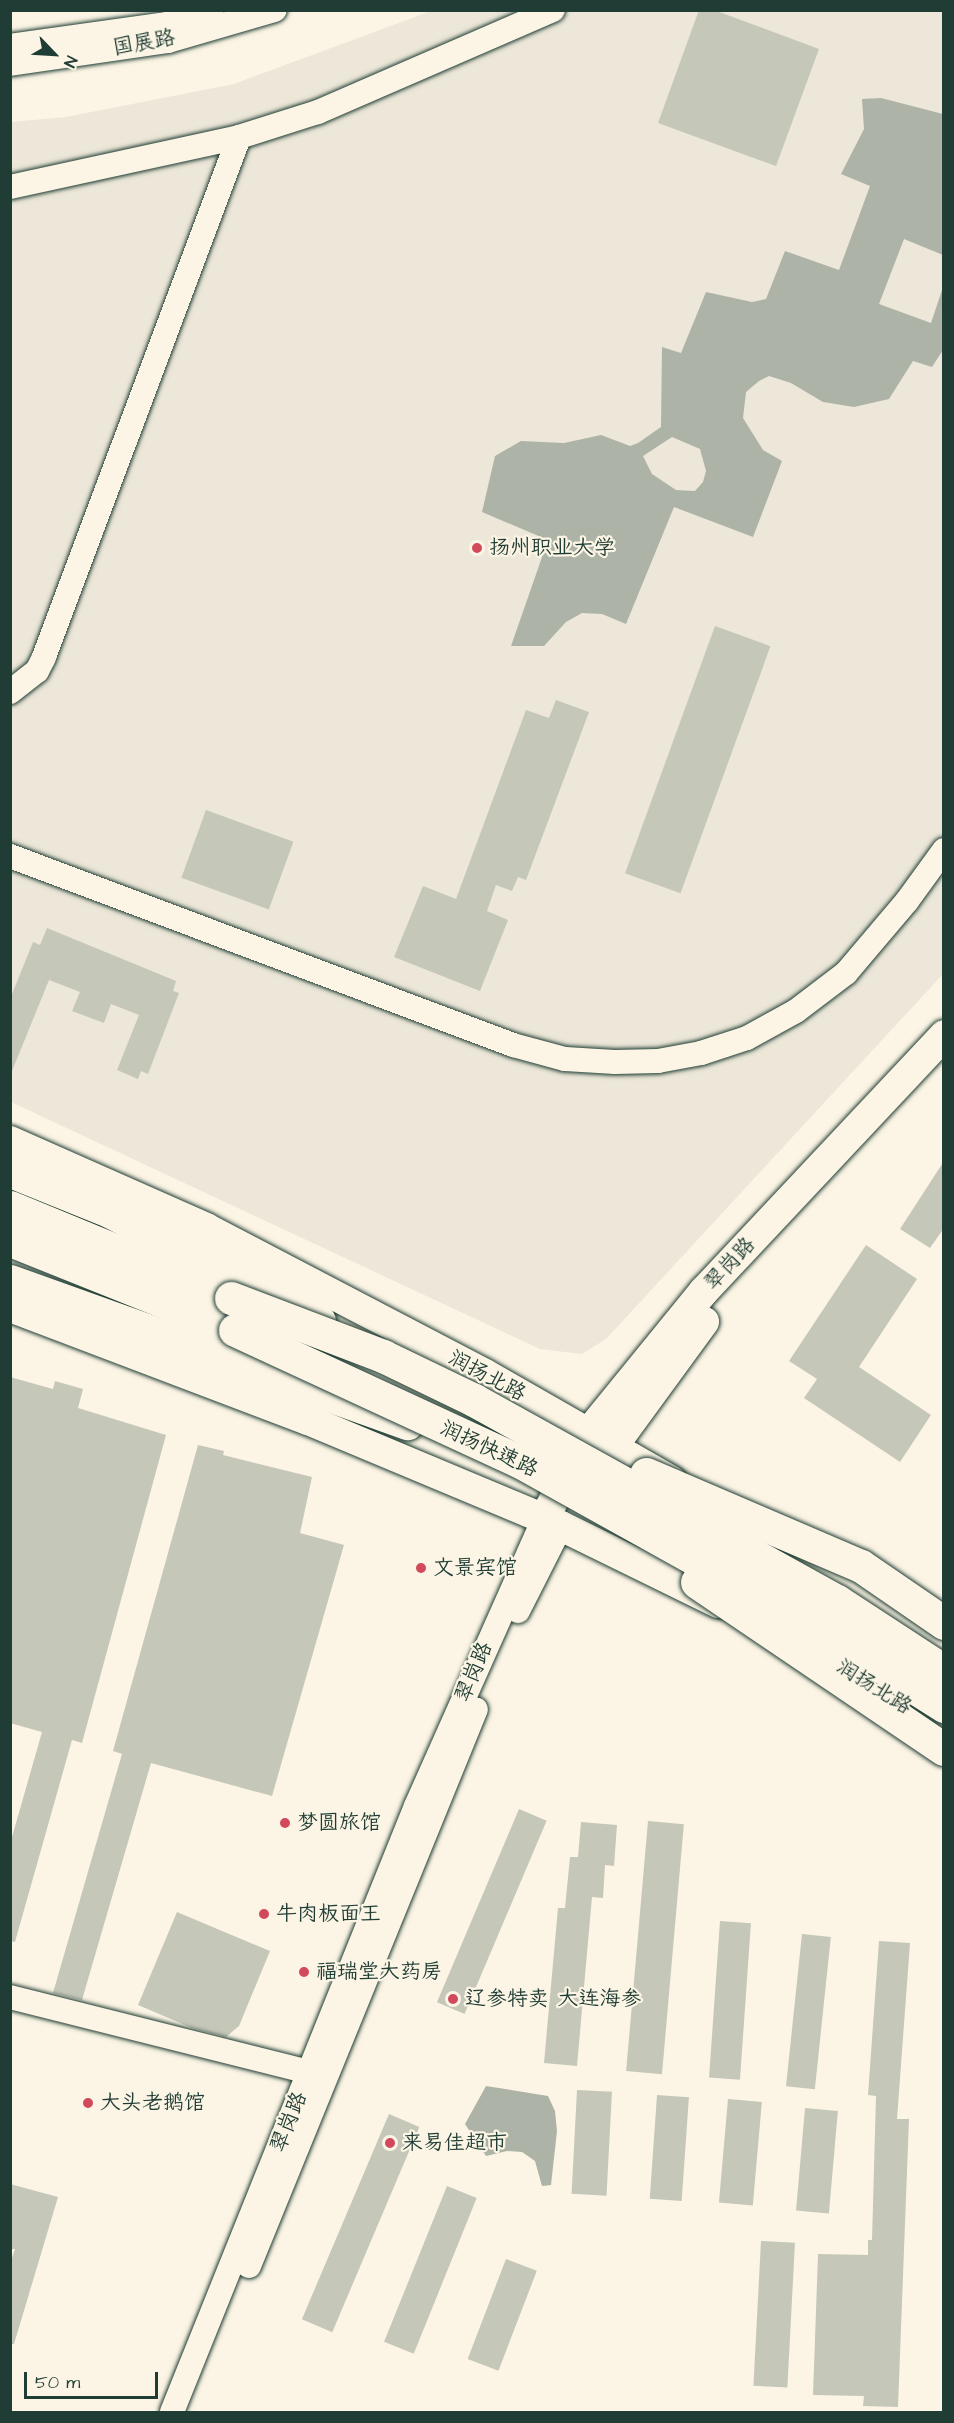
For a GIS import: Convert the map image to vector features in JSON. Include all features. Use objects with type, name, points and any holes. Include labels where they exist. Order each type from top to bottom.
[{"type":"highway","points":[[10,1171],[109,1211],[237,1288]]},
{"type":"highway","name":"润扬快速路","points":[[10,1207],[237,1288],[474,1400],[837,1601],[944,1671]]},
{"type":"highway","name":"润扬快速路","points":[[10,1240],[228,1345],[519,1461],[830,1634],[944,1706]]},
{"type":"highway","points":[[10,1281],[228,1345]]},
{"type":"highway","points":[[474,1400],[861,1566],[944,1623]]},
{"type":"highway","points":[[519,1461],[944,1749]]},
{"type":"main road","name":"翠岗路","points":[[553,1523],[600,1439],[704,1291],[944,1035]]},
{"type":"main road","name":"翠岗路","points":[[600,1439],[720,1300],[944,1061]]},
{"type":"main road","name":"润扬北路","points":[[10,1141],[206,1228],[600,1439],[853,1586],[944,1647]]},
{"type":"main road","name":"润扬北路","points":[[10,1307],[308,1420],[553,1523],[814,1650],[944,1730]]},
{"type":"street","name":"国展路","points":[[10,46],[167,24],[212,10]]},
{"type":"street","name":"国展路","points":[[10,64],[168,41],[275,10]]},
{"type":"street","points":[[10,187],[239,137],[318,112],[553,10]]},
{"type":"street","points":[[10,692],[37,671],[44,657],[239,137]]},
{"type":"street","points":[[10,856],[513,1045],[565,1059],[615,1062],[658,1061],[701,1053],[747,1038],[796,1011],[846,973],[907,901],[944,850]]},
{"type":"street","name":"翠岗路","points":[[172,2412],[416,1806],[553,1523]]},
{"type":"street","name":"翠岗路","points":[[189,2412],[553,1523]]},
{"type":"street","points":[[10,1997],[308,2072]]},
{"type":"shaded area","name":"扬州职业大学","points":[[431,11],[943,11],[943,974],[606,1339],[582,1354],[540,1349],[11,1102],[11,122],[66,117],[234,84]]},
{"type":"shaded area","points":[[881,98],[943,114],[943,255],[904,239],[879,304],[931,323],[943,287],[943,350],[932,367],[913,361],[889,399],[854,407],[823,402],[791,383],[769,376],[759,381],[746,392],[743,418],[763,450],[782,461],[753,537],[674,507],[626,624],[602,614],[582,613],[566,622],[544,646],[511,646],[548,540],[482,512],[495,456],[521,441],[564,443],[601,435],[630,446],[638,443],[661,427],[662,347],[681,353],[706,292],[752,302],[766,299],[785,251],[839,270],[870,186],[841,174],[864,129],[862,99]],"holes":[[[672,437],[700,449],[706,471],[703,482],[695,491],[676,490],[652,474],[643,456]]]},
{"type":"shaded area","points":[[486,2086],[548,2096],[555,2111],[557,2131],[551,2185],[542,2186],[535,2161],[522,2152],[507,2151],[486,2156],[465,2124]]},
{"type":"building","points":[[699,10],[714,10],[819,49],[776,166],[658,123]]},
{"type":"building","points":[[715,626],[770,646],[680,893],[625,873]]},
{"type":"building","points":[[556,700],[589,712],[526,880],[518,877],[512,891],[496,885],[487,911],[508,920],[480,991],[394,957],[423,886],[456,899],[526,710],[549,718]]},
{"type":"building","points":[[206,810],[293,842],[269,909],[181,878]]},
{"type":"building","points":[[47,928],[176,981],[173,991],[179,993],[148,1074],[141,1071],[138,1079],[117,1070],[139,1015],[111,1004],[104,1023],[72,1011],[80,992],[49,980],[10,1076],[10,999],[33,942],[40,945]]},
{"type":"building","points":[[944,1161],[944,1228],[930,1248],[900,1229]]},
{"type":"building","points":[[866,1245],[917,1279],[859,1367],[931,1415],[900,1462],[804,1398],[817,1379],[789,1361]]},
{"type":"building","points":[[10,1377],[53,1389],[55,1381],[83,1389],[78,1408],[166,1435],[82,1743],[72,1740],[15,1942],[10,1941],[10,1844],[42,1732],[10,1723]]},
{"type":"building","points":[[198,1445],[224,1451],[223,1455],[312,1477],[300,1533],[344,1545],[272,1796],[151,1763],[82,2000],[53,1993],[122,1754],[113,1751]]},
{"type":"building","points":[[519,1809],[547,1821],[465,2014],[437,2002]]},
{"type":"building","points":[[648,1821],[684,1824],[662,2074],[626,2071]]},
{"type":"building","points":[[581,1822],[617,1825],[614,1866],[605,1865],[603,1898],[592,1897],[577,2066],[544,2063],[558,1908],[565,1908],[570,1857],[578,1857]]},
{"type":"building","points":[[177,1912],[270,1951],[239,2026],[226,2037],[192,2028],[138,2005]]},
{"type":"building","points":[[720,1921],[751,1923],[740,2080],[709,2078]]},
{"type":"building","points":[[802,1934],[831,1937],[815,2089],[786,2086]]},
{"type":"building","points":[[879,1941],[910,1943],[897,2119],[909,2119],[898,2407],[863,2406],[864,2396],[813,2395],[818,2254],[868,2255],[868,2240],[872,2240],[876,2096],[868,2095]]},
{"type":"building","points":[[577,2090],[612,2092],[607,2196],[572,2194]]},
{"type":"building","points":[[657,2095],[689,2097],[682,2201],[650,2199]]},
{"type":"building","points":[[728,2099],[762,2102],[753,2206],[719,2203]]},
{"type":"building","points":[[805,2108],[838,2111],[829,2213],[796,2211]]},
{"type":"building","points":[[389,2114],[419,2127],[332,2332],[302,2319]]},
{"type":"building","points":[[10,2184],[58,2197],[14,2344],[10,2344],[10,2264],[15,2249],[10,2249]]},
{"type":"building","points":[[447,2186],[477,2198],[414,2354],[384,2342]]},
{"type":"building","points":[[761,2241],[795,2243],[787,2388],[753,2386]]},
{"type":"building","points":[[506,2259],[537,2271],[498,2371],[468,2359]]},
{"type":"place","name":"扬州职业大学","points":[[477,548]]},
{"type":"place","name":"文景宾馆","points":[[421,1568]]},
{"type":"place","name":"梦圆旅馆","points":[[285,1823]]},
{"type":"place","name":"牛肉板面王","points":[[264,1914]]},
{"type":"place","name":"福瑞堂大药房","points":[[304,1972]]},
{"type":"place","name":"辽参特卖 大连海参","points":[[453,1999]]},
{"type":"place","name":"大头老鹅馆","points":[[88,2103]]},
{"type":"place","name":"来易佳超市","points":[[390,2143]]}]
